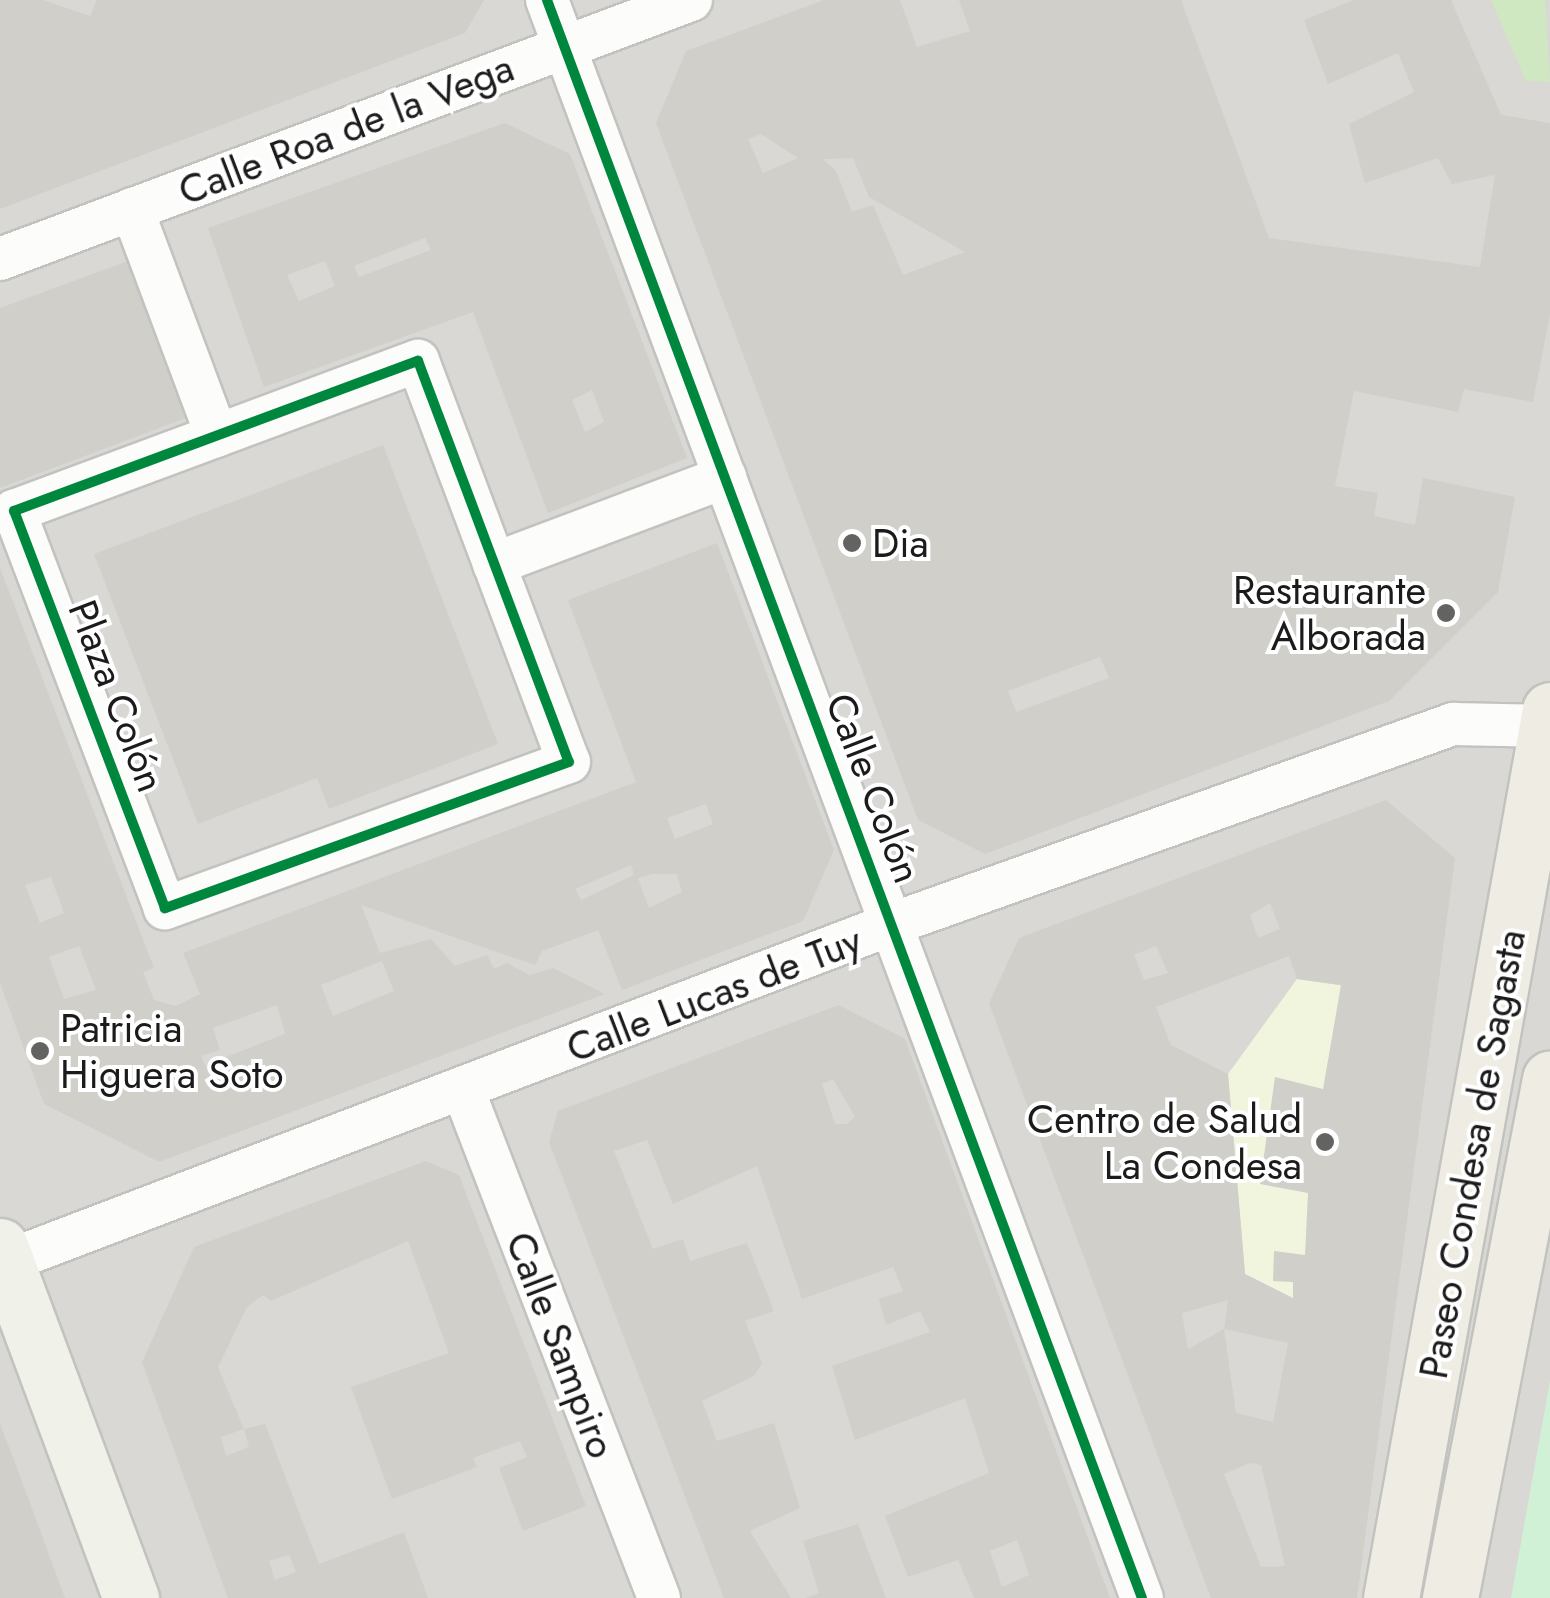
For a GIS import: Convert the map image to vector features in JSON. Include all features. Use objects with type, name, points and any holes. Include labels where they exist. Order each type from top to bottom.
[{"type":"main road","name":"Paseo Condesa de Sagasta","points":[[1391,1598],[1549,721]]},
{"type":"main road","name":"Paseo Condesa de Sagasta","points":[[1450,1598],[1550,1079]]},
{"type":"street","name":"Calle Colón","points":[[548,0],[1142,1598]]},
{"type":"street","name":"Calle Roa de la Vega","points":[[0,258],[691,0]]},
{"type":"street","points":[[132,210],[217,436]]},
{"type":"street","name":"Plaza Colón","points":[[418,361],[494,564],[569,762],[165,908],[14,511],[418,361]]},
{"type":"street","points":[[494,564],[725,477]]},
{"type":"street","name":"Calle Lucas de Tuy","points":[[2,1257],[464,1092],[892,924],[1453,724],[1549,721]]},
{"type":"street","name":"Calle Sampiro","points":[[464,1092],[658,1598]]},
{"type":"street","points":[[2,1257],[131,1598]]},
{"type":"shaded area","points":[[0,0],[1550,0],[1550,1598],[0,1598]]},
{"type":"shaded area","name":"Centro de Salud La Condesa","points":[[1297,979],[1436,999],[1389,1347],[1245,1274],[1228,1074]]},
{"type":"shaded area","points":[[1550,1381],[1550,1598],[1511,1598]]},
{"type":"green space","points":[[1491,0],[1545,0],[1550,82],[1526,81]]},
{"type":"building","points":[[0,0],[43,0],[90,16],[97,0],[484,0],[465,33],[0,209]]},
{"type":"building","points":[[824,0],[900,0],[917,47],[970,31],[959,0],[1181,0],[1269,238],[1480,267],[1495,175],[1452,184],[1438,158],[1365,183],[1349,124],[1414,92],[1398,53],[1328,84],[1304,20],[1354,0],[1451,0],[1501,115],[1550,123],[1550,314],[1533,402],[1464,389],[1458,412],[1354,391],[1335,486],[1378,493],[1374,516],[1415,525],[1423,478],[1515,497],[1498,592],[1389,701],[985,854],[918,820],[656,123],[686,51]],"holes":[[[761,134],[798,158],[763,173],[748,139]],[[853,158],[869,197],[965,252],[903,275],[873,205],[852,212],[836,171],[823,159]],[[1100,657],[1109,678],[1016,712],[1008,691]]]},
{"type":"building","points":[[505,123],[570,154],[687,458],[548,513],[473,312],[264,387],[208,228]],"holes":[[[425,238],[431,250],[359,277],[354,266]],[[325,261],[335,286],[299,301],[287,275]],[[592,390],[604,422],[585,432],[572,400]]]},
{"type":"building","points":[[128,261],[186,418],[0,488],[0,308]]},
{"type":"building","points":[[383,445],[498,744],[329,809],[317,778],[198,824],[94,554]]},
{"type":"building","points":[[717,543],[834,850],[803,921],[622,990],[598,930],[542,951],[535,965],[361,905],[380,953],[431,939],[455,966],[487,955],[494,969],[507,963],[530,975],[553,968],[605,994],[159,1162],[44,1104],[0,983],[0,568],[154,968],[143,972],[154,1000],[176,1006],[200,994],[183,953],[636,782],[568,600]],"holes":[[[706,804],[713,824],[675,839],[667,818]],[[631,865],[634,875],[581,900],[575,889]],[[677,874],[682,892],[649,908],[638,878]],[[51,877],[64,913],[40,923],[25,885]],[[79,946],[96,990],[64,999],[49,957]],[[382,961],[394,991],[333,1016],[321,985]],[[277,1005],[285,1034],[226,1057],[230,1072],[212,1080],[201,1056],[220,1050],[213,1028]]]},
{"type":"building","points":[[1386,800],[1455,858],[1357,1598],[1211,1598],[989,1003],[1019,938]],"holes":[[[1270,903],[1280,929],[1258,938],[1250,915]],[[1156,946],[1168,973],[1144,980],[1134,955]],[[1289,956],[1297,979],[1341,985],[1323,1089],[1275,1077],[1260,1184],[1308,1193],[1305,1255],[1274,1251],[1273,1281],[1293,1282],[1293,1298],[1245,1274],[1228,1074],[1171,1045],[1156,1007]],[[1228,1300],[1224,1329],[1188,1349],[1182,1313]],[[1224,1329],[1288,1343],[1273,1422],[1236,1413]],[[1250,1463],[1261,1465],[1285,1566],[1261,1567],[1224,1474]]]},
{"type":"building","points":[[839,1005],[905,1039],[1110,1598],[974,1598],[958,1560],[908,1577],[885,1516],[989,1473],[965,1398],[855,1440],[832,1366],[930,1332],[920,1311],[886,1325],[879,1299],[903,1291],[893,1267],[802,1299],[757,1166],[673,1204],[647,1140],[614,1151],[653,1249],[683,1239],[690,1261],[747,1243],[774,1311],[745,1321],[762,1363],[754,1376],[702,1401],[717,1441],[774,1423],[800,1508],[750,1531],[791,1598],[724,1598],[549,1142],[558,1111]],"holes":[[[833,1079],[855,1117],[846,1124],[835,1124],[822,1084]],[[1017,1540],[1029,1575],[1002,1587],[990,1551]]]},
{"type":"building","points":[[426,1161],[459,1175],[586,1506],[523,1531],[499,1468],[527,1457],[520,1441],[473,1458],[477,1467],[392,1499],[351,1387],[449,1353],[408,1241],[271,1301],[263,1295],[247,1307],[218,1367],[244,1429],[265,1424],[319,1564],[404,1532],[428,1598],[228,1598],[142,1362],[194,1247]],"holes":[[[244,1429],[249,1447],[226,1456],[221,1437]],[[289,1555],[296,1572],[275,1580],[269,1561]]]},
{"type":"building","points":[[0,1424],[14,1460],[65,1598],[0,1598]]},
{"type":"building","points":[[858,1524],[886,1598],[806,1598],[819,1593],[803,1541]]},
{"type":"cycle path","points":[[547,0],[1142,1598]]},
{"type":"cycle path","points":[[418,361],[569,762],[165,908],[14,511],[418,361]]},
{"type":"place","name":"Dia","points":[[852,543]]},
{"type":"place","name":"Restaurante Alborada","points":[[1446,613]]},
{"type":"place","name":"Patricia Higuera Soto","points":[[40,1051]]},
{"type":"place","name":"Centro de Salud La Condesa","points":[[1325,1142]]}]
